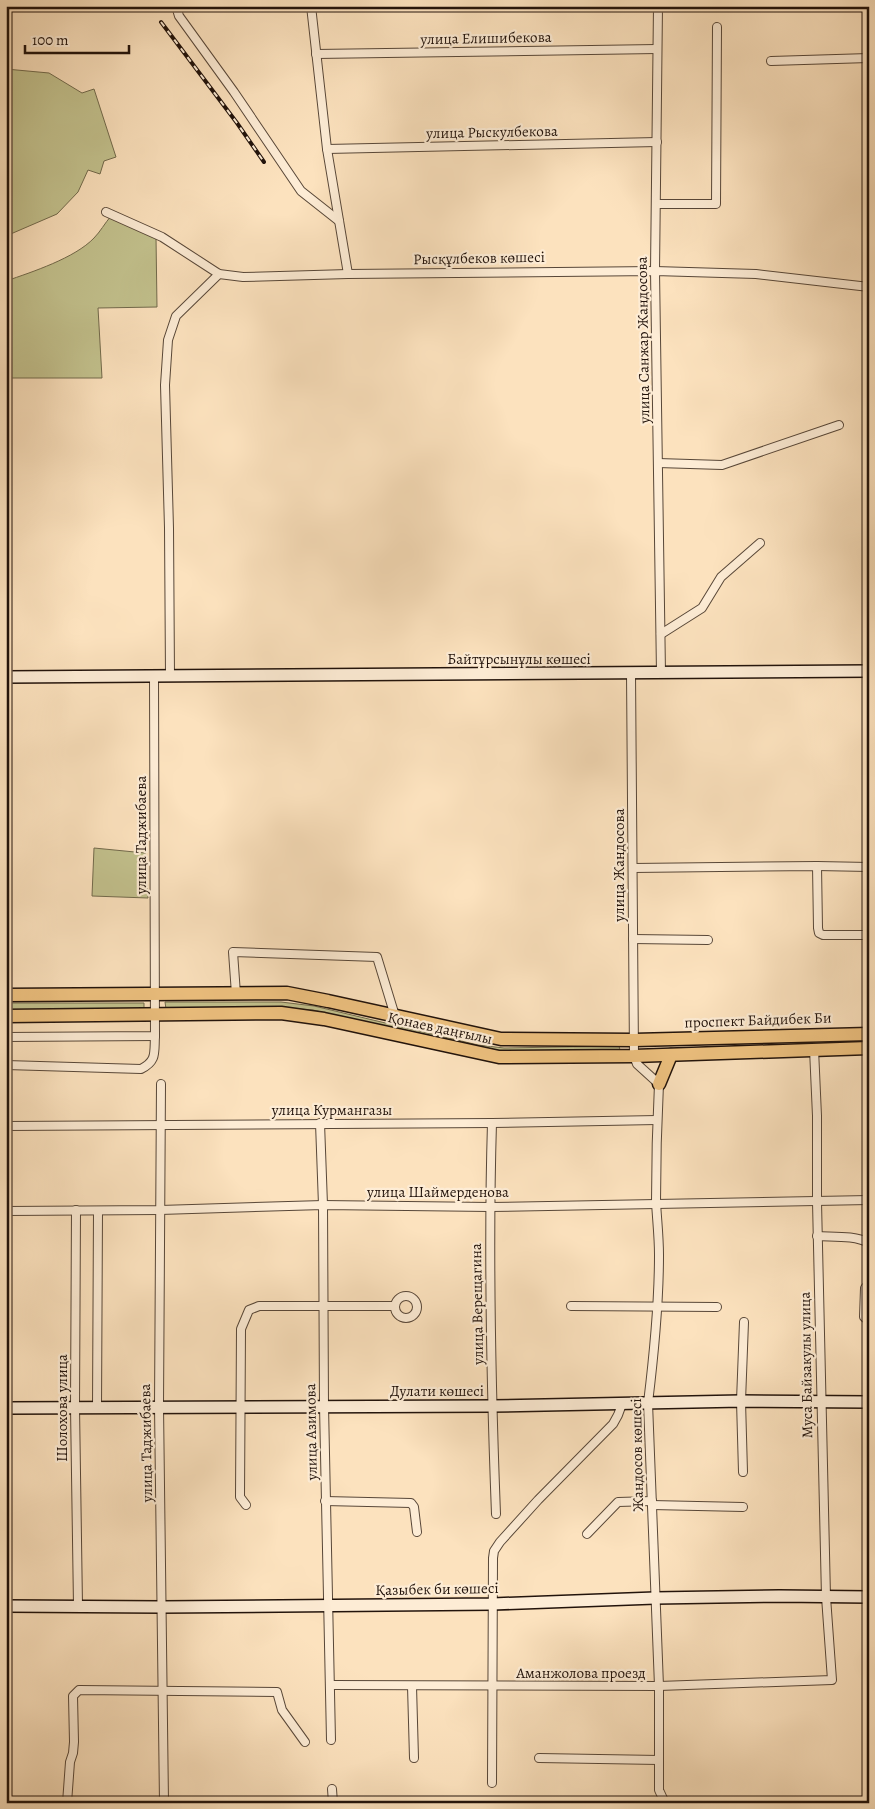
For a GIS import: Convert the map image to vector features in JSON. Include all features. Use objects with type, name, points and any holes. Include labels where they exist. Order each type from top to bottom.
[{"type":"main road","name":"Байтұрсынұлы көшесі","points":[[154,677],[869,671]]},
{"type":"main road","points":[[6,677],[154,677]]},
{"type":"main road","name":"Қонаев даңғылы","points":[[6,995],[287,993],[501,1039],[647,1040]]},
{"type":"main road","name":"Қонаев даңғылы","points":[[6,1016],[281,1013],[324,1019],[499,1057],[634,1056],[869,1048]]},
{"type":"main road","name":"проспект Байдибек Би","points":[[647,1040],[869,1034]]},
{"type":"main road","points":[[659,1084],[672,1055]]},
{"type":"main road","name":"Дулати көшесі","points":[[6,1408],[75,1406],[97,1408],[159,1406],[492,1406],[741,1401],[869,1402]]},
{"type":"main road","name":"Қазыбек би көшесі","points":[[6,1606],[328,1606],[493,1604],[655,1598],[869,1597]]},
{"type":"street","points":[[176,6],[179,16],[234,92],[301,191],[339,221]]},
{"type":"street","points":[[311,6],[327,149],[348,274]]},
{"type":"street","name":"улица Санжар Жандосова","points":[[658,6],[655,271],[661,673]]},
{"type":"street","points":[[656,204],[716,204],[717,27]]},
{"type":"street","name":"улица Елишибекова","points":[[316,54],[658,49]]},
{"type":"street","points":[[771,61],[869,58]]},
{"type":"street","name":"улица Рыскулбекова","points":[[327,149],[656,142]]},
{"type":"street","name":"Рысқұлбеков көшесі","points":[[106,212],[162,237],[219,274],[243,277],[655,271],[756,274],[869,288]]},
{"type":"street","points":[[170,676],[170,528],[166,385],[168,340],[176,316],[219,274]]},
{"type":"street","points":[[658,463],[722,465],[839,425]]},
{"type":"street","points":[[661,634],[702,608],[721,577],[760,543]]},
{"type":"street","name":"улица Жандосова","points":[[631,673],[634,1056]]},
{"type":"street","name":"улица Таджибаева","points":[[6,1065],[141,1069],[153,1060],[156,1014],[154,677]]},
{"type":"street","points":[[817,866],[819,933],[823,935],[869,935]]},
{"type":"street","points":[[632,868],[869,867]]},
{"type":"street","points":[[633,940],[708,940]]},
{"type":"street","points":[[236,994],[233,952],[377,957],[395,1016]]},
{"type":"street","points":[[6,1037],[155,1036]]},
{"type":"street","name":"Муса Байзакулы улица","points":[[814,1049],[817,1116],[817,1236],[826,1596],[832,1680]]},
{"type":"street","points":[[634,1056],[637,1064],[659,1084]]},
{"type":"street","name":"улица Таджибаева","points":[[160,1084],[159,1406],[164,1803]]},
{"type":"street","name":"Жандосов көшесі","points":[[659,1084],[656,1204],[659,1255],[658,1306],[654,1360],[648,1403],[659,1686],[660,1790],[664,1800]]},
{"type":"street","name":"улица Курмангазы","points":[[6,1126],[657,1120]]},
{"type":"street","name":"улица Азимова","points":[[320,1123],[323,1205],[324,1406],[331,1740]]},
{"type":"street","name":"улица Верещагина","points":[[492,1123],[490,1207],[492,1406],[496,1514]]},
{"type":"street","name":"улица Шаймерденова","points":[[6,1211],[160,1210],[323,1205],[490,1207],[869,1200]]},
{"type":"street","name":"Шолохова улица","points":[[76,1210],[75,1406],[78,1606]]},
{"type":"street","points":[[97,1408],[98,1211]]},
{"type":"street","points":[[817,1236],[863,1239],[869,1243]]},
{"type":"street","points":[[869,1284],[865,1288],[864,1316],[869,1321]]},
{"type":"street","points":[[246,1505],[240,1497],[241,1329],[249,1310],[259,1306],[395,1306]]},
{"type":"street","points":[[572,1306],[717,1307]]},
{"type":"street","points":[[743,1472],[741,1401],[744,1322]]},
{"type":"street","points":[[492,1782],[494,1551],[538,1500],[612,1424],[622,1404]]},
{"type":"street","points":[[326,1501],[411,1503],[414,1507],[417,1532]]},
{"type":"street","points":[[587,1534],[618,1502],[743,1507]]},
{"type":"street","name":"Аманжолова проезд","points":[[330,1685],[492,1687],[659,1686],[832,1680]]},
{"type":"street","points":[[412,1686],[414,1758]]},
{"type":"street","points":[[67,1803],[70,1762],[74,1742],[73,1696],[79,1690],[277,1692],[282,1710],[305,1742]]},
{"type":"street","points":[[539,1758],[659,1760]]},
{"type":"street","points":[[332,1789],[333,1803]]},
{"type":"street","points":[[655,1803],[664,1800]]},
{"type":"shaded area","points":[[6,69],[49,73],[82,93],[94,89],[116,157],[104,161],[100,174],[88,170],[78,192],[57,214],[6,236]]},
{"type":"shaded area","points":[[111,216],[156,237],[157,307],[98,308],[102,378],[6,378],[6,281],[53,264],[76,252],[94,238]]},
{"type":"shaded area","points":[[94,848],[145,853],[148,898],[92,896]]},
{"type":"shaded area","points":[[165,1002],[281,1002],[314,1006],[478,1045],[504,1048],[619,1046],[620,1050],[505,1051],[469,1047],[313,1010],[282,1008],[166,1009]]},
{"type":"shaded area","points":[[6,1003],[144,1003],[144,1009],[6,1010]]},
{"type":"railway","points":[[161,22],[264,162]]}]
